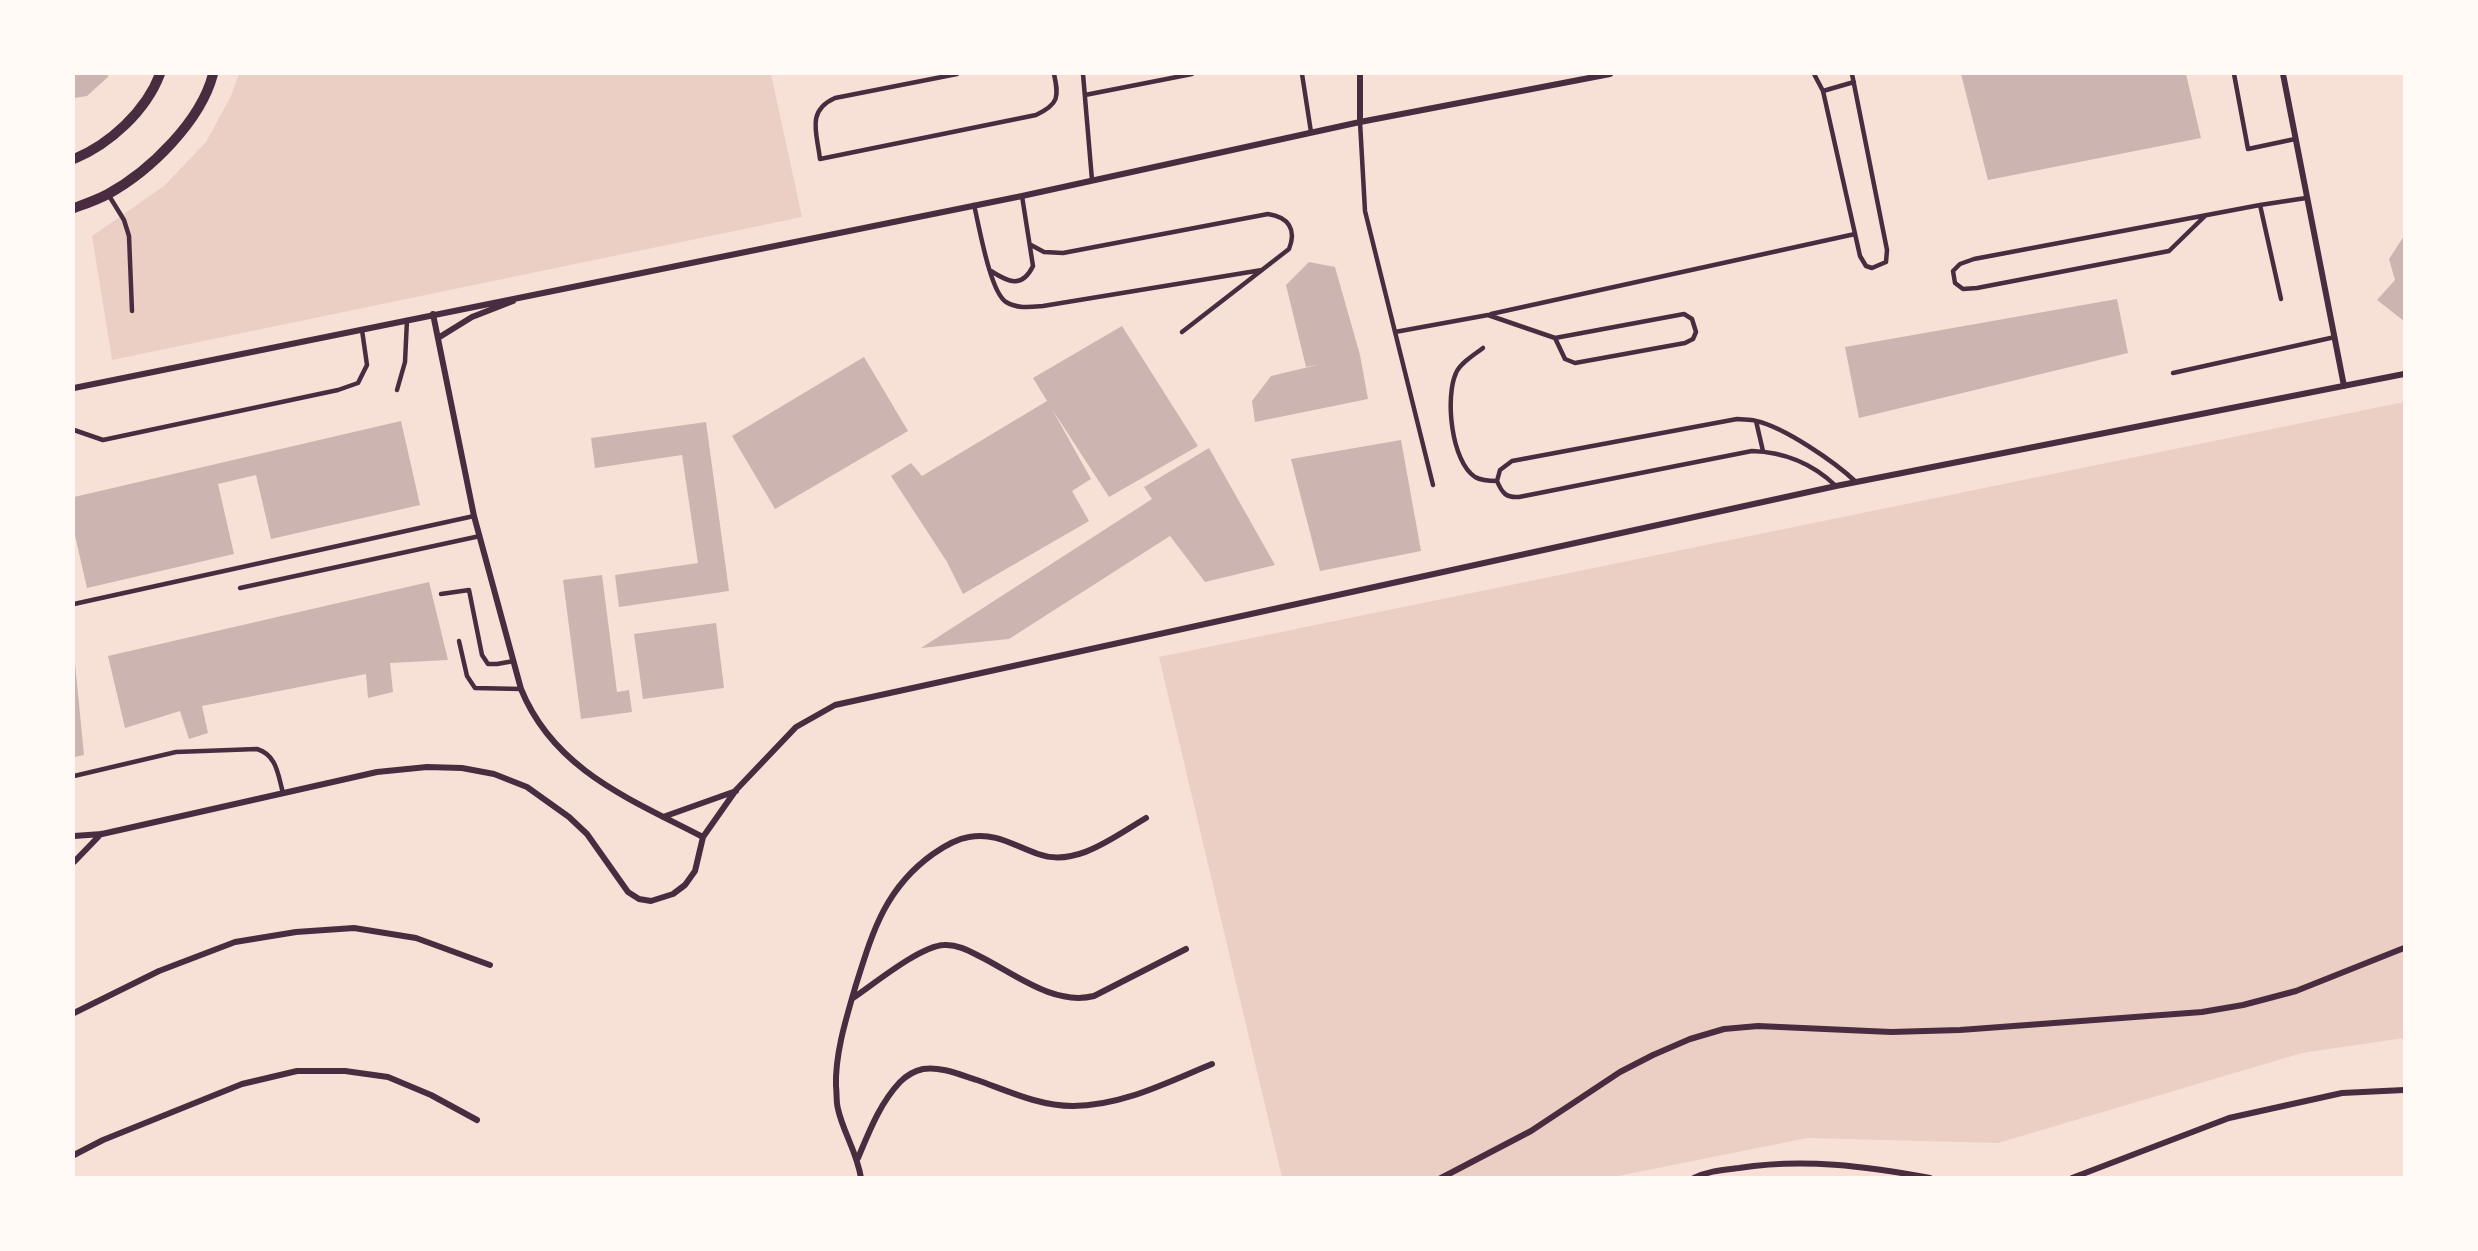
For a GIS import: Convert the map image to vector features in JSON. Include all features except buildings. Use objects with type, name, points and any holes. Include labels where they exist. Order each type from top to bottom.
[{"type":"street","points":[[74,159],[109,139],[131,118],[147,98],[160,74]]},
{"type":"street","points":[[74,208],[108,194],[139,174],[162,153],[199,106],[213,74]]},
{"type":"street","points":[[1360,74],[1360,122]]},
{"type":"street","points":[[74,387],[1022,196],[1360,122],[1610,74]]},
{"type":"street","points":[[2283,74],[2344,386]]},
{"type":"street","points":[[438,338],[472,317],[530,294]]},
{"type":"street","points":[[433,314],[474,516],[521,689],[530,710],[566,755],[594,778],[703,837]]},
{"type":"street","points":[[74,836],[102,834],[377,772],[427,767],[462,768],[494,774],[527,787],[587,834],[628,891],[639,899],[651,901],[673,894],[686,885],[695,871],[703,837],[736,790],[796,727],[835,705],[1836,486],[2404,374]]},
{"type":"street","points":[[663,817],[736,790]]},
{"type":"street","points":[[861,1178],[858,1158],[838,1110],[836,1083],[841,1041],[873,929],[890,898],[914,867],[942,847],[966,837],[985,835],[1001,838],[1039,855],[1071,857],[1085,852],[1146,818]]},
{"type":"street","points":[[74,862],[102,834]]},
{"type":"street","points":[[74,1013],[159,970],[234,942],[296,932],[354,928],[416,938],[490,965]]},
{"type":"street","points":[[852,999],[918,955],[943,945],[956,946],[969,951],[1050,993],[1080,1000],[1094,996],[1186,950]]},
{"type":"street","points":[[1441,1178],[1531,1131],[1620,1072],[1653,1054],[1690,1039],[1724,1029],[1758,1026],[1891,1032],[1960,1030],[2202,1012],[2243,1005],[2296,991],[2404,948]]},
{"type":"street","points":[[858,1158],[874,1121],[891,1092],[909,1074],[924,1069],[957,1074],[1044,1103],[1073,1106],[1103,1104],[1136,1095],[1212,1064]]},
{"type":"street","points":[[74,1155],[104,1140],[242,1084],[297,1071],[345,1071],[388,1077],[431,1095],[477,1120]]},
{"type":"street","points":[[2072,1178],[2229,1118],[2342,1093],[2404,1090]]},
{"type":"street","points":[[1694,1178],[1705,1173],[1770,1163],[1810,1163],[1857,1165],[1930,1178]]},
{"type":"lane","points":[[957,74],[835,98],[827,102],[820,107],[815,116],[820,159],[1036,115],[1049,108],[1056,100],[1058,91],[1054,74]]},
{"type":"lane","points":[[1083,74],[1092,180]]},
{"type":"lane","points":[[1085,95],[1192,74]]},
{"type":"lane","points":[[1302,74],[1311,132]]},
{"type":"lane","points":[[1814,74],[1823,91],[1860,256],[1866,266],[1872,268],[1886,262],[1887,249],[1852,74]]},
{"type":"lane","points":[[2234,74],[2248,149],[2295,139]]},
{"type":"lane","points":[[1823,91],[1854,82]]},
{"type":"lane","points":[[1360,122],[1365,211],[1434,485]]},
{"type":"lane","points":[[108,194],[124,220],[129,236],[132,311]]},
{"type":"lane","points":[[990,270],[1007,281],[1024,279],[1033,266],[1022,196]]},
{"type":"lane","points":[[2205,216],[2169,251],[1977,288],[1963,289],[1955,283],[1953,271],[1956,267],[1974,259],[2260,205],[2306,198]]},
{"type":"lane","points":[[974,205],[999,296],[1004,302],[1024,308],[1265,269]]},
{"type":"lane","points":[[2260,205],[2281,299]]},
{"type":"lane","points":[[1030,245],[1044,252],[1063,253],[1268,214],[1280,215],[1287,221],[1292,230],[1293,239],[1289,249],[1182,332]]},
{"type":"lane","points":[[1395,332],[1488,315],[1855,234]]},
{"type":"lane","points":[[1488,315],[1555,338],[1684,314],[1692,319],[1696,332],[1693,339],[1685,342],[1582,362],[1570,362],[1565,358],[1555,338]]},
{"type":"lane","points":[[397,390],[405,362],[407,320]]},
{"type":"lane","points":[[74,430],[103,440],[338,390],[358,383],[367,365],[362,330]]},
{"type":"lane","points":[[2173,373],[2335,337]]},
{"type":"lane","points":[[1483,348],[1456,370],[1451,390],[1452,429],[1458,449],[1470,472],[1483,480],[1497,481]]},
{"type":"lane","points":[[1836,486],[1822,472],[1771,451],[1752,451],[1510,498],[1504,494],[1497,481],[1500,470],[1512,461],[1737,419],[1756,421],[1790,436],[1842,469],[1856,482]]},
{"type":"lane","points":[[1756,421],[1763,451]]},
{"type":"lane","points":[[74,604],[474,516]]},
{"type":"lane","points":[[240,588],[480,536]]},
{"type":"lane","points":[[441,594],[469,590],[482,655],[488,663],[514,661]]},
{"type":"lane","points":[[459,641],[467,676],[475,688],[521,689]]},
{"type":"lane","points":[[74,776],[176,752],[257,749],[267,752],[274,761],[283,793]]},
{"type":"shaded area","points":[[239,74],[771,74],[802,217],[112,360],[92,236],[164,186],[206,142],[231,96]]},
{"type":"shaded area","points":[[2404,402],[2404,1038],[2302,1053],[1998,1143],[1807,1138],[1608,1178],[1282,1177],[1159,657]]}]
